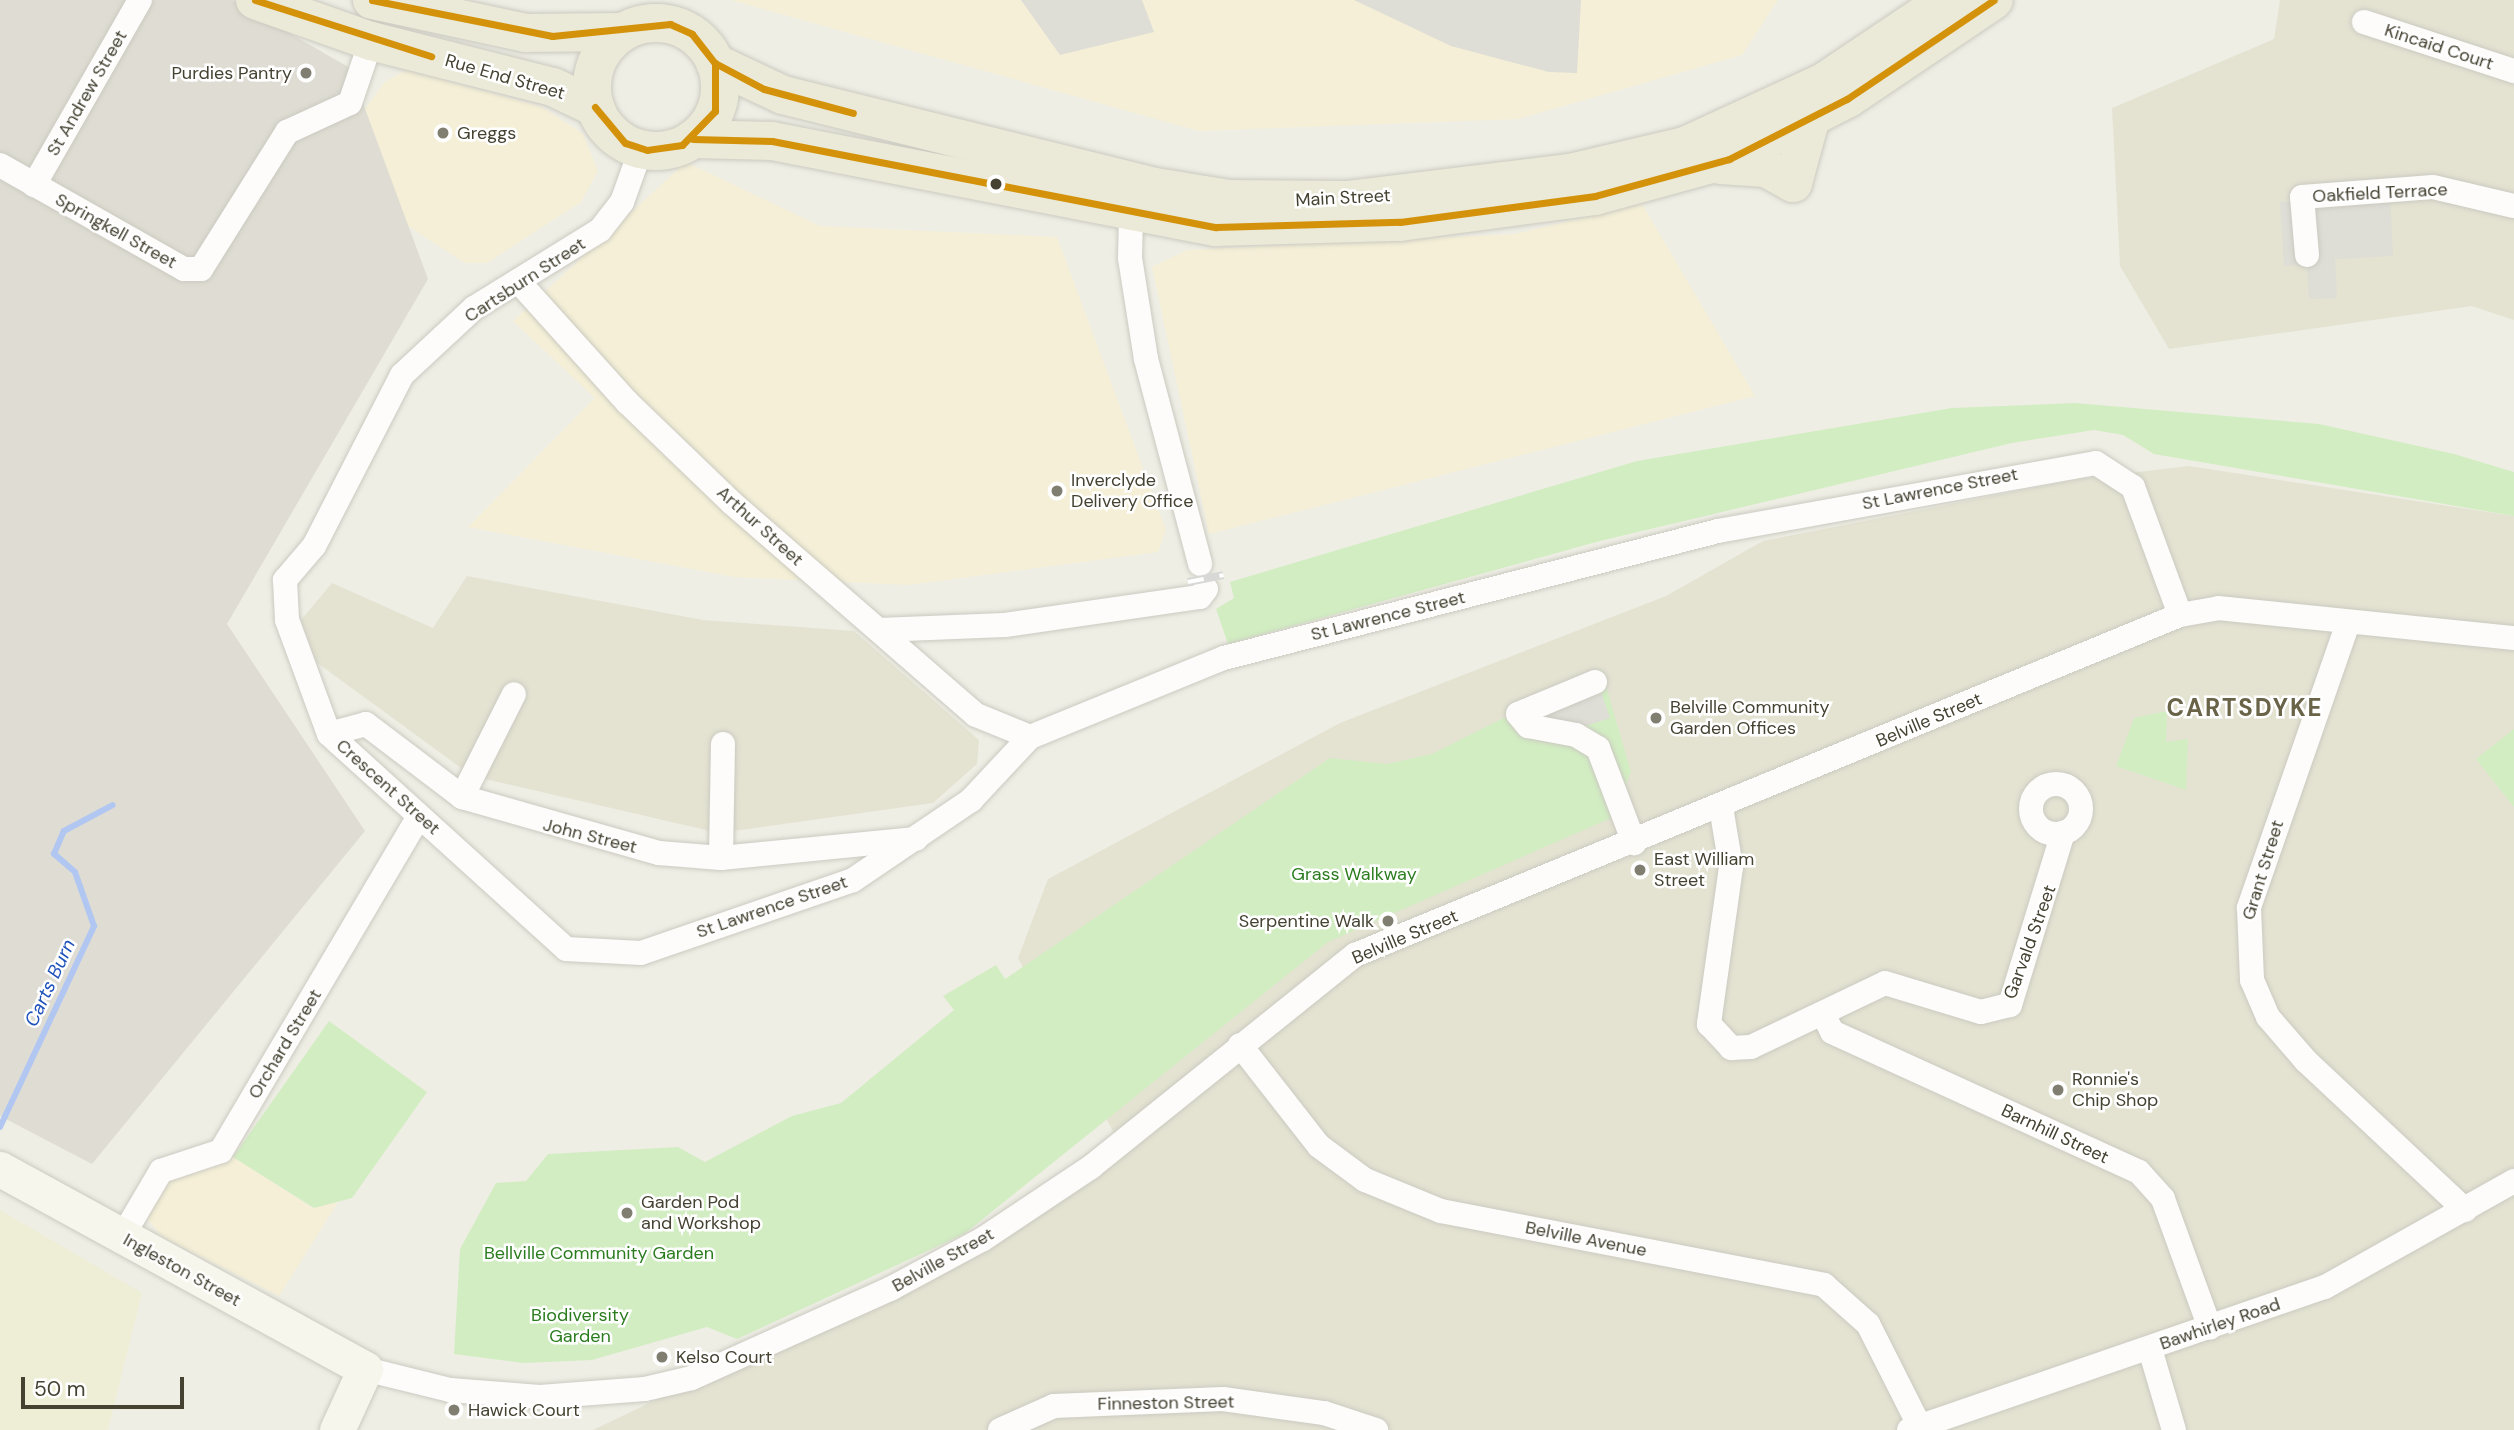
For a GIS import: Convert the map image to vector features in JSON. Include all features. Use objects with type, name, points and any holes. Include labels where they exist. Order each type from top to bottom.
[{"type":"highway","name":"Rue End Street","points":[[255,0],[371,41],[553,87],[595,107]]},
{"type":"highway","points":[[372,0],[526,33],[622,32],[670,24],[692,34],[715,63],[718,100],[693,139],[671,149],[642,149],[615,136],[595,107],[597,60],[622,32]]},
{"type":"highway","name":"Main Street","points":[[715,63],[783,95],[1155,187],[1229,199],[1348,200],[1570,173],[1685,146],[1824,82],[1947,0]]},
{"type":"highway","name":"Main Street","points":[[693,139],[772,141],[1132,214],[1263,230],[1367,226],[1595,196],[1712,165],[1810,121],[1994,0]]},
{"type":"main road","name":"Ingleston Street","points":[[0,1169],[365,1369]]},
{"type":"main road","points":[[337,1430],[365,1369]]},
{"type":"street","name":"St Andrew Street","points":[[34,185],[140,0]]},
{"type":"street","name":"Kincaid Court","points":[[2364,22],[2514,71]]},
{"type":"street","name":"Springkell Street","points":[[0,165],[184,268],[201,269],[287,132],[350,103],[371,41]]},
{"type":"street","name":"Cartsburn Street","points":[[285,580],[314,546],[402,375],[474,308],[600,230],[622,202],[642,149]]},
{"type":"street","name":"Oakfield Terrace","points":[[2307,255],[2302,197],[2433,187],[2514,206]]},
{"type":"street","points":[[1132,214],[1130,258],[1146,359],[1200,565]]},
{"type":"street","name":"Arthur Street","points":[[518,281],[647,421],[879,630],[976,715],[1030,737]]},
{"type":"street","name":"St Lawrence Street","points":[[566,949],[641,953],[853,880],[922,838],[971,800],[1030,737],[1224,658],[1718,531],[2080,463],[2108,466],[2133,487],[2180,615]]},
{"type":"street","name":"Crescent Street","points":[[285,580],[287,620],[329,734],[566,949]]},
{"type":"street","points":[[879,630],[1005,625],[1200,597],[1206,589]]},
{"type":"street","name":"Belville Street","points":[[365,1369],[450,1390],[540,1397],[645,1389],[692,1378],[892,1289],[983,1240],[1091,1167],[1354,955],[1634,843],[2180,615],[2218,608],[2514,638]]},
{"type":"street","name":"Grant Street","points":[[2348,623],[2249,908],[2252,980],[2268,1017],[2306,1061],[2465,1210]]},
{"type":"street","points":[[1595,682],[1518,714],[1528,726],[1576,735],[1598,748],[1634,843]]},
{"type":"street","points":[[462,797],[514,694]]},
{"type":"street","name":"John Street","points":[[329,734],[366,724],[462,797],[527,821],[659,853],[722,858],[922,838]]},
{"type":"street","points":[[722,858],[723,744]]},
{"type":"street","name":"Garvald Street","points":[[1721,807],[1731,867],[1709,1024],[1731,1048],[1751,1047],[1885,983],[1981,1012],[2010,1005],[2063,833]]},
{"type":"street","name":"Orchard Street","points":[[122,1237],[161,1171],[221,1151],[419,816]]},
{"type":"street","name":"Barnhill Street","points":[[1823,1014],[1832,1032],[2139,1172],[2163,1199],[2210,1328]]},
{"type":"street","name":"Belville Avenue","points":[[1240,1045],[1319,1146],[1364,1180],[1441,1211],[1824,1285],[1868,1324],[1914,1428]]},
{"type":"street","name":"Bawhirley Road","points":[[1914,1428],[2325,1287],[2514,1181]]},
{"type":"street","points":[[2150,1349],[2174,1430]]},
{"type":"street","name":"Finneston Street","points":[[1000,1430],[1054,1406],[1223,1399],[1324,1412],[1376,1430]]},
{"type":"shaded area","points":[[0,0],[232,0],[350,68],[428,279],[227,624],[365,831],[92,1164],[0,1116]]},
{"type":"shaded area","points":[[731,0],[1778,0],[1742,55],[1518,119],[1199,131]]},
{"type":"shaded area","points":[[1021,0],[1142,0],[1154,32],[1060,55]]},
{"type":"shaded area","points":[[1354,0],[1581,0],[1577,73],[1549,72],[1451,46]]},
{"type":"shaded area","points":[[2280,0],[2514,0],[2514,320],[2472,306],[2169,349],[2120,266],[2112,108],[2274,39]]},
{"type":"shaded area","points":[[406,70],[542,107],[583,134],[598,171],[581,202],[487,263],[465,263],[374,204],[353,125],[385,82]]},
{"type":"shaded area","points":[[686,162],[820,226],[1057,237],[1166,530],[1158,552],[908,585],[734,577],[468,527],[595,398],[513,321]]},
{"type":"shaded area","points":[[2390,196],[2393,256],[2335,259],[2337,298],[2309,299],[2307,265],[2284,266],[2280,202]]},
{"type":"shaded area","points":[[1642,204],[1755,396],[1209,534],[1152,267],[1187,250],[1515,234]]},
{"type":"shaded area","points":[[2189,466],[2514,516],[2514,1430],[593,1430],[950,1259],[1114,1133],[1018,958],[1048,879],[1340,723],[1666,596],[1763,541],[2078,479]]},
{"type":"shaded area","points":[[467,576],[703,620],[854,631],[979,740],[977,764],[933,803],[719,833],[472,776],[316,662],[301,620],[332,583],[433,628]]},
{"type":"shaded area","points":[[1596,678],[1610,718],[1551,737],[1535,698]]},
{"type":"shaded area","points":[[233,1157],[313,1208],[338,1202],[279,1296],[161,1236],[146,1217],[168,1178]]},
{"type":"shaded area","points":[[0,1210],[142,1293],[108,1430],[0,1430]]},
{"type":"green space","points":[[2075,403],[2319,424],[2454,454],[2514,472],[2514,516],[2154,454],[2123,435],[2094,430],[2012,443],[1600,541],[1228,644],[1216,609],[1234,598],[1230,582],[1637,461],[1952,408]]},
{"type":"green space","name":"Bellville Community Garden","points":[[1601,669],[1631,772],[1611,818],[1328,942],[964,1234],[737,1339],[707,1327],[592,1360],[524,1363],[454,1354],[460,1249],[496,1183],[526,1181],[548,1154],[678,1147],[705,1162],[792,1116],[841,1103],[954,1010],[943,996],[996,965],[1005,979],[1330,758],[1387,764],[1432,754]]},
{"type":"green space","points":[[2167,711],[2166,742],[2188,739],[2186,790],[2116,766],[2134,718]]},
{"type":"green space","points":[[2514,729],[2514,807],[2476,759]]},
{"type":"green space","points":[[329,1021],[427,1092],[352,1198],[314,1208],[233,1157]]},
{"type":"waterway","name":"Carts Burn","points":[[0,1127],[94,926],[75,872],[54,854],[64,831],[113,805]]},
{"type":"railway","points":[[1188,582],[1223,575]]},
{"type":"transit line","points":[[255,0],[431,56]]},
{"type":"transit line","points":[[372,0],[552,36],[670,24],[692,34],[715,63],[715,111],[682,145],[647,150],[625,143],[595,107]]},
{"type":"transit line","points":[[693,139],[772,141],[1216,227],[1400,222],[1595,196],[1729,159],[1847,99],[1994,0]]},
{"type":"transit line","points":[[715,63],[764,89],[853,113]]},
{"type":"place","name":"Purdies Pantry","points":[[306,73]]},
{"type":"place","name":"Greggs","points":[[443,133]]},
{"type":"place","name":"Inverclyde Delivery Office","points":[[1057,491]]},
{"type":"place","name":"Belville Community Garden Offices","points":[[1656,718]]},
{"type":"place","name":"East William Street","points":[[1640,870]]},
{"type":"place","name":"Serpentine Walk","points":[[1388,921]]},
{"type":"place","name":"Ronnie's Chip Shop","points":[[2058,1090]]},
{"type":"place","name":"Garden Pod and Workshop","points":[[627,1213]]},
{"type":"place","name":"Kelso Court","points":[[662,1357]]},
{"type":"place","name":"Hawick Court","points":[[454,1410]]},
{"type":"district","name":"CARTSDYKE","points":[[2245,708]]},
{"type":"park label","name":"Grass Walkway","points":[[1354,874]]},
{"type":"park label","name":"Biodiversity Garden","points":[[580,1326]]}]
